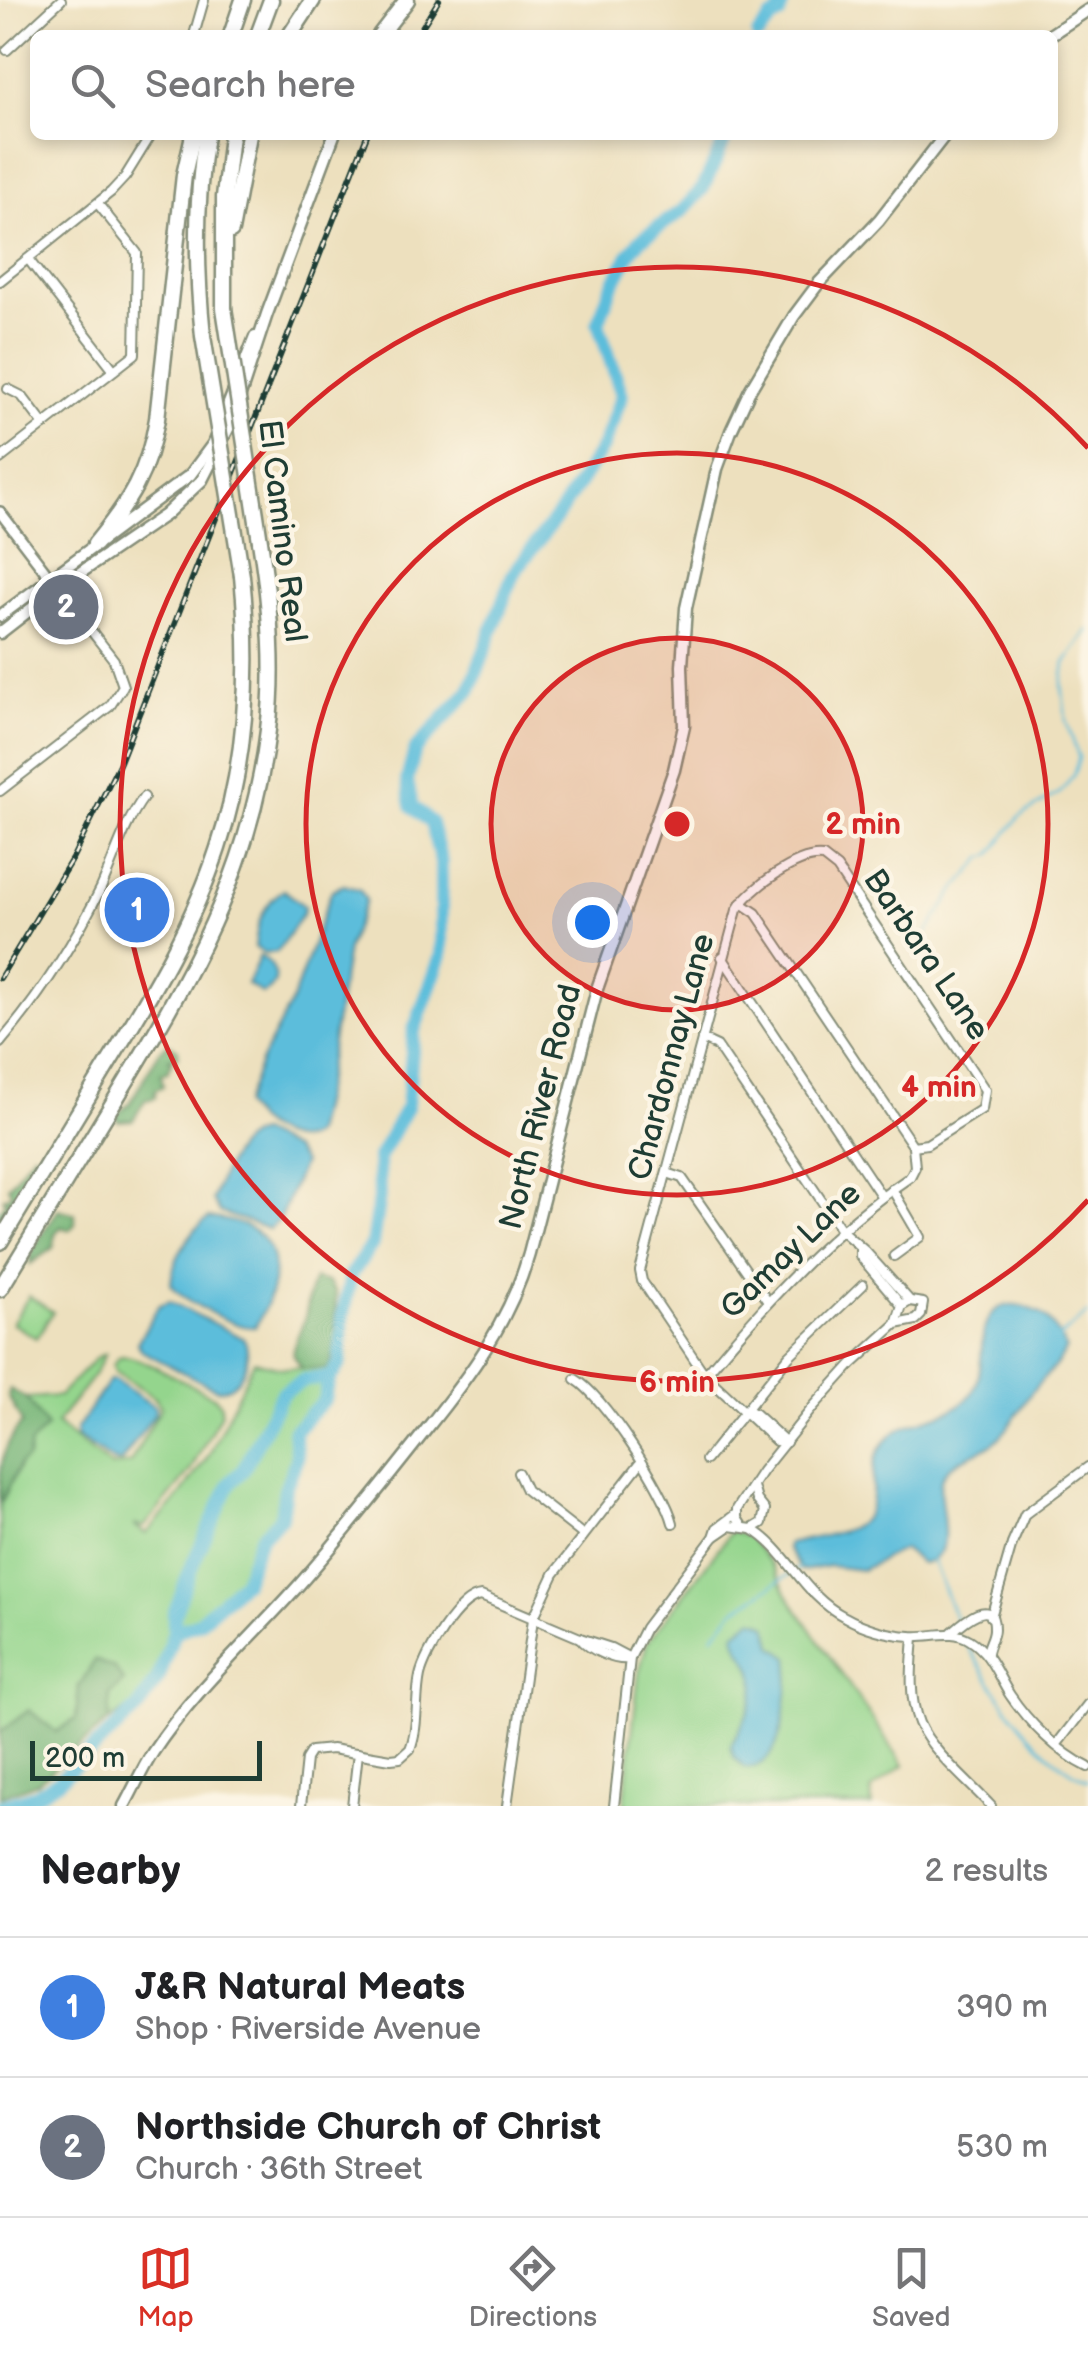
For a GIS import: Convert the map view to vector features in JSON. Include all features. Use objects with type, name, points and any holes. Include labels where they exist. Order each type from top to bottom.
[{"type":"highway","points":[[260,30],[270,0]]},
{"type":"highway","points":[[293,30],[312,0]]},
{"type":"highway","points":[[382,30],[397,0]]},
{"type":"highway","points":[[384,30],[407,0]]},
{"type":"highway","points":[[96,544],[130,498],[150,458],[184,175],[192,140]]},
{"type":"highway","name":"El Camino Real","points":[[0,1242],[181,940],[208,877],[233,792],[246,675],[242,576],[198,286],[198,220],[206,140]]},
{"type":"highway","name":"El Camino Real","points":[[0,1289],[190,974],[219,916],[242,853],[260,781],[269,728],[268,594],[224,308],[224,197],[230,140]]},
{"type":"highway","points":[[223,286],[234,202],[248,140]]},
{"type":"main road","points":[[1058,30],[1088,10]]},
{"type":"main road","points":[[0,633],[58,588],[165,516],[202,480],[231,423],[332,140]]},
{"type":"main road","name":"North River Road","points":[[124,1806],[166,1735],[223,1664],[298,1586],[368,1504],[466,1380],[504,1322],[529,1254],[602,971],[674,770],[684,726],[682,666],[686,608],[717,469],[731,431],[750,390],[794,316],[818,284],[879,220],[941,140]]},
{"type":"main road","points":[[0,616],[175,488],[204,460],[267,314]]},
{"type":"street","points":[[7,50],[61,0]]},
{"type":"street","points":[[195,30],[204,0]]},
{"type":"street","points":[[0,281],[98,204],[125,177],[148,140]]},
{"type":"street","points":[[0,459],[135,354],[136,253],[98,204]]},
{"type":"street","points":[[28,259],[114,370]]},
{"type":"street","points":[[8,389],[22,396],[44,425]]},
{"type":"street","points":[[0,512],[114,660],[123,686],[110,706],[0,791]]},
{"type":"street","points":[[0,1043],[46,984],[84,922],[131,815],[144,798]]},
{"type":"street","name":"Barbara Lane","points":[[784,871],[804,858],[830,860],[982,1084],[982,1109],[927,1144],[913,1146]]},
{"type":"street","name":"Chardonnay Lane","points":[[706,1375],[641,1277],[722,957],[741,903],[748,894],[784,871]]},
{"type":"street","points":[[741,903],[756,912],[913,1146]]},
{"type":"street","points":[[722,957],[882,1198]]},
{"type":"street","points":[[702,1039],[717,1046],[842,1231],[860,1250],[866,1251],[906,1304]]},
{"type":"street","name":"Gamay Lane","points":[[706,1375],[768,1302],[842,1231],[910,1177],[915,1167],[913,1146]]},
{"type":"street","points":[[667,1174],[682,1178],[768,1302]]},
{"type":"street","points":[[892,1189],[920,1237],[894,1256]]},
{"type":"street","points":[[706,1460],[789,1356],[863,1286]]},
{"type":"street","points":[[896,1324],[916,1320],[921,1315],[922,1303],[906,1304]]},
{"type":"street","points":[[614,1806],[630,1658],[645,1628],[721,1523],[736,1514],[786,1442],[852,1364],[896,1324],[906,1304]]},
{"type":"street","points":[[706,1375],[786,1442]]},
{"type":"street","points":[[575,1380],[598,1399],[662,1494],[673,1523]]},
{"type":"street","points":[[507,1806],[534,1619],[554,1574],[641,1462]]},
{"type":"street","points":[[986,1654],[997,1592],[1025,1514],[1088,1467]]},
{"type":"street","points":[[518,1473],[526,1490],[582,1534]]},
{"type":"street","points":[[714,1536],[730,1526],[759,1527],[765,1510],[753,1486]]},
{"type":"street","points":[[744,1501],[757,1500]]},
{"type":"street","points":[[736,1514],[772,1546],[825,1606],[871,1628],[914,1637],[951,1634],[976,1644],[1033,1724],[1088,1767]]},
{"type":"street","points":[[764,1518],[772,1546]]},
{"type":"street","points":[[951,1634],[997,1592]]},
{"type":"street","points":[[301,1806],[306,1758],[312,1751],[320,1748],[391,1759],[400,1758],[410,1749],[424,1665],[472,1596],[481,1596],[580,1638],[584,1644],[621,1660],[630,1658]]},
{"type":"street","points":[[977,1612],[991,1618]]},
{"type":"street","points":[[964,1620],[966,1638]]},
{"type":"street","points":[[976,1644],[992,1635]]},
{"type":"street","points":[[914,1637],[912,1686],[919,1723],[929,1739],[992,1806]]},
{"type":"street","points":[[1056,1744],[1088,1704]]},
{"type":"street","points":[[352,1806],[358,1753]]},
{"type":"green space","points":[[168,1044],[178,1049],[178,1056],[169,1059],[172,1063],[167,1073],[161,1074],[163,1086],[155,1090],[155,1098],[145,1100],[133,1120],[118,1121],[115,1116],[129,1104],[161,1049]]},
{"type":"green space","points":[[33,1153],[40,1157],[39,1164],[5,1212],[7,1219],[0,1229],[0,1211],[6,1203],[3,1198],[12,1195],[8,1187]]},
{"type":"green space","points":[[58,1209],[75,1214],[75,1224],[70,1230],[61,1227],[55,1233],[54,1247],[30,1264],[36,1243]]},
{"type":"green space","points":[[314,1279],[328,1282],[336,1293],[334,1352],[329,1368],[302,1369],[293,1354]]},
{"type":"green space","points":[[29,1296],[53,1312],[36,1338],[12,1323]]},
{"type":"green space","points":[[105,1354],[94,1375],[56,1424],[112,1467],[130,1463],[161,1407],[155,1398],[115,1372],[113,1365],[119,1357],[157,1367],[215,1397],[221,1405],[221,1413],[190,1471],[144,1527],[134,1525],[146,1534],[209,1455],[254,1361],[281,1368],[329,1368],[320,1398],[291,1432],[292,1457],[276,1516],[255,1542],[241,1577],[203,1613],[172,1628],[154,1676],[137,1704],[109,1721],[110,1693],[79,1686],[76,1719],[56,1732],[29,1710],[0,1732],[0,1505],[30,1444],[46,1427],[26,1398],[59,1396],[97,1357]]},
{"type":"green space","points":[[10,1389],[26,1398],[47,1427],[30,1444],[28,1458],[20,1464],[0,1505],[3,1460],[9,1441],[22,1423],[8,1396]]},
{"type":"green space","points":[[731,1532],[749,1536],[774,1568],[786,1593],[904,1765],[871,1790],[872,1806],[624,1806],[639,1672],[647,1643]]},
{"type":"green space","points":[[95,1660],[114,1668],[124,1681],[110,1694],[109,1721],[37,1783],[0,1797],[0,1732],[29,1710],[56,1732],[76,1719],[79,1686]]},
{"type":"water","points":[[344,885],[360,890],[366,900],[347,949],[314,1134],[306,1139],[286,1138],[257,1121],[244,1105],[261,1060],[292,1001],[332,890]]},
{"type":"water","points":[[284,890],[304,906],[303,913],[277,952],[264,953],[255,947],[260,922],[266,907]]},
{"type":"water","points":[[260,956],[275,974],[273,985],[263,994],[247,984]]},
{"type":"water","points":[[260,1133],[293,1150],[303,1163],[279,1220],[269,1229],[219,1212],[212,1200],[235,1151],[242,1142]]},
{"type":"water","points":[[209,1218],[251,1229],[271,1253],[272,1287],[255,1327],[210,1312],[171,1284],[183,1247]]},
{"type":"water","points":[[169,1301],[244,1339],[246,1364],[231,1386],[216,1389],[142,1351],[137,1343],[159,1305]]},
{"type":"water","points":[[1006,1305],[1028,1308],[1043,1316],[1066,1348],[1002,1435],[943,1475],[941,1550],[934,1559],[921,1563],[903,1549],[862,1570],[829,1566],[802,1571],[787,1549],[788,1544],[838,1532],[862,1521],[871,1503],[881,1447],[900,1429],[955,1408],[972,1393],[988,1319]]},
{"type":"water","points":[[110,1380],[155,1407],[155,1413],[121,1462],[77,1437],[76,1430]]},
{"type":"water","points":[[752,1619],[768,1628],[773,1646],[789,1657],[790,1669],[776,1745],[758,1765],[744,1767],[734,1757],[731,1745],[750,1709],[755,1688],[750,1664],[735,1633]]},
{"type":"waterway","points":[[762,30],[779,15],[784,0]]},
{"type":"waterway","points":[[0,1806],[36,1795],[58,1781],[140,1706],[159,1677],[174,1632],[198,1623],[244,1581],[260,1538],[281,1517],[285,1489],[297,1458],[294,1431],[324,1400],[330,1378],[340,1363],[351,1275],[372,1244],[379,1197],[378,1159],[407,1106],[414,1030],[441,956],[441,862],[431,823],[412,806],[407,780],[415,750],[470,690],[513,574],[561,511],[603,446],[622,395],[598,323],[610,290],[640,240],[682,211],[703,188],[725,140]]},
{"type":"waterway","points":[[922,941],[954,891],[983,858],[991,855],[1019,817],[1061,792],[1073,776],[1079,758],[1066,721],[1062,685],[1065,663],[1088,630]]},
{"type":"waterway","points":[[1059,1338],[1088,1313]]},
{"type":"waterway","points":[[174,1632],[174,1614],[193,1563],[230,1483],[243,1470],[282,1393],[304,1380],[331,1377]]},
{"type":"waterway","points":[[931,1556],[957,1623]]},
{"type":"waterway","points":[[713,1636],[733,1611],[801,1567]]},
{"type":"waterway","points":[[964,1640],[1032,1738],[1049,1755],[1088,1780]]},
{"type":"railway","points":[[420,30],[439,0]]},
{"type":"railway","points":[[0,978],[73,857],[120,762],[365,140]]},
{"type":"place","name":"Northside Church of Christ","points":[[66,607]]},
{"type":"place","name":"J&R Natural Meats","points":[[137,910]]}]
